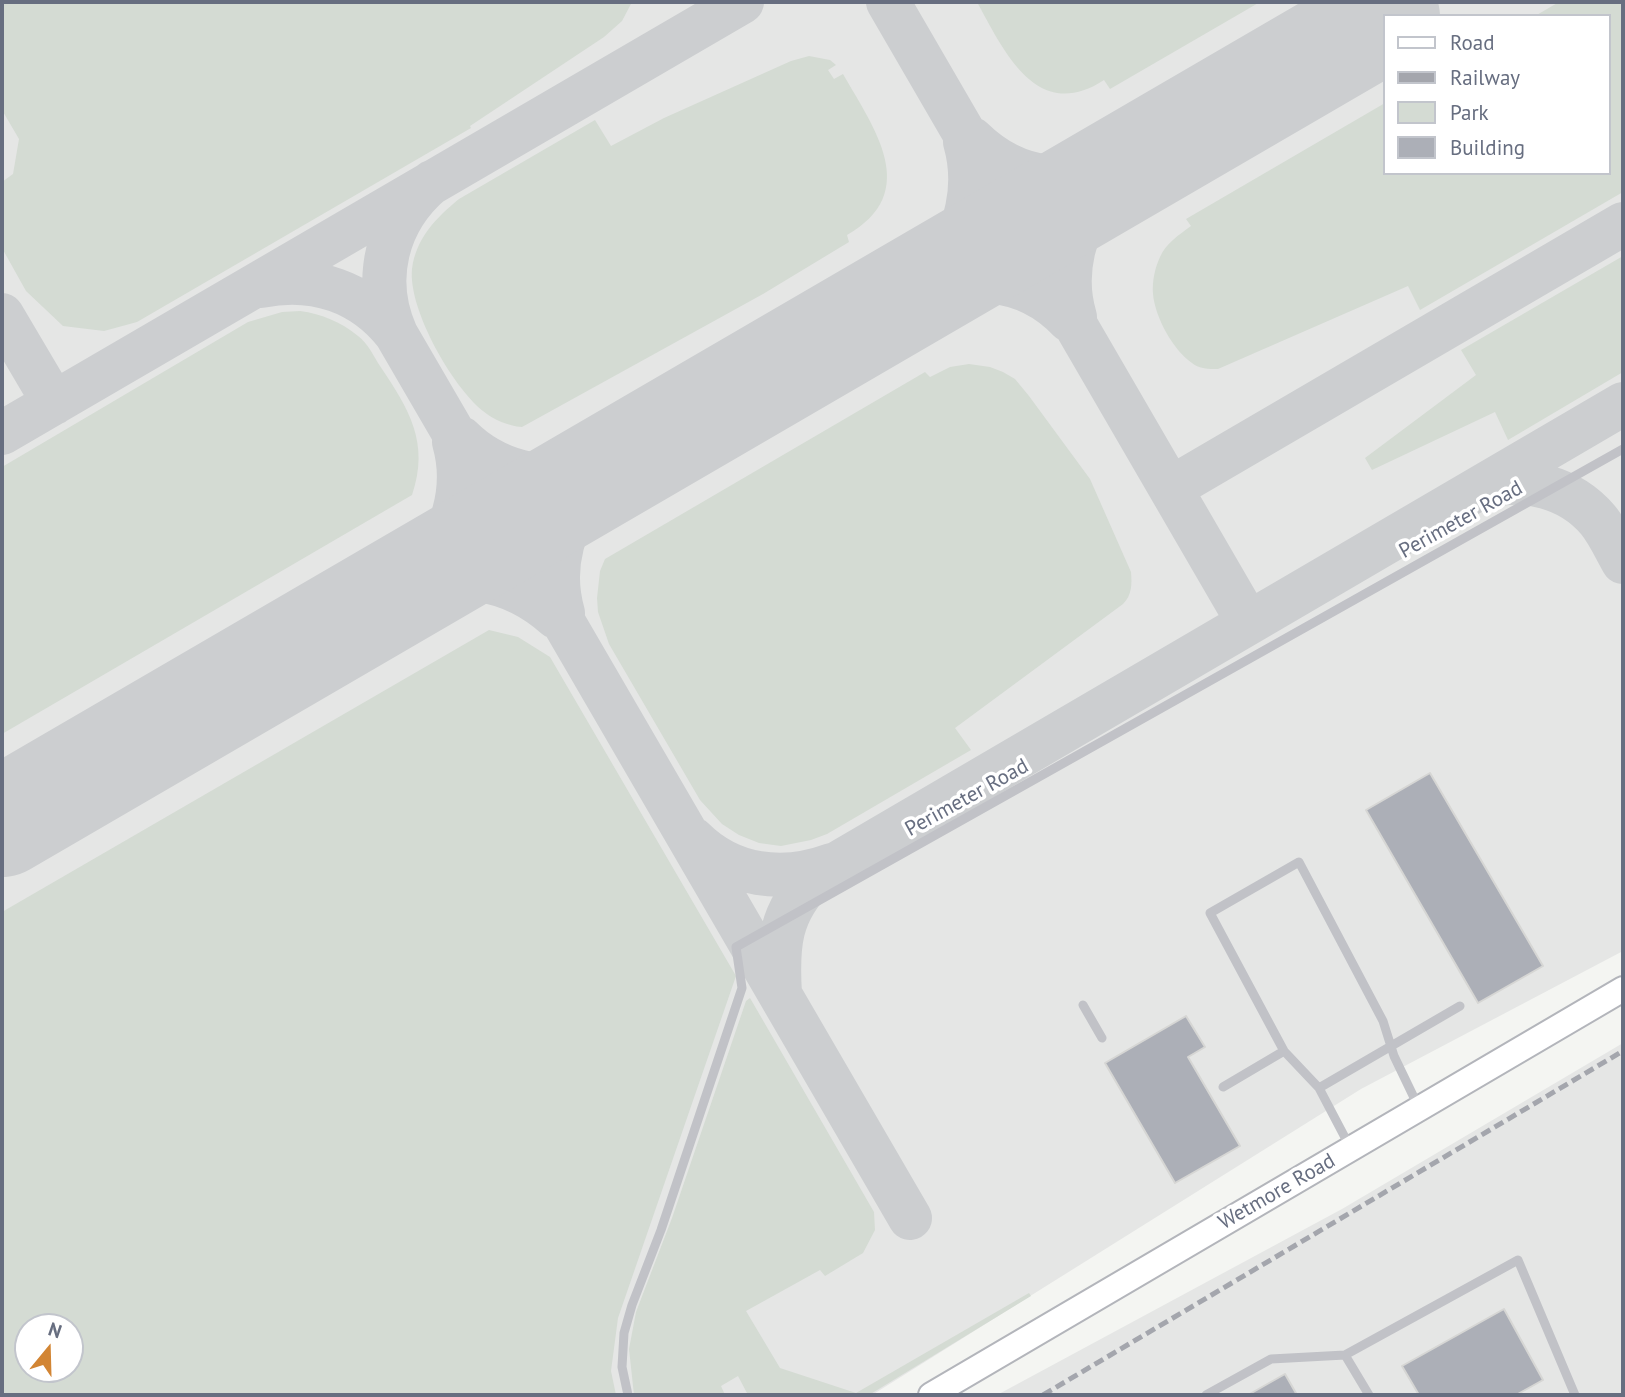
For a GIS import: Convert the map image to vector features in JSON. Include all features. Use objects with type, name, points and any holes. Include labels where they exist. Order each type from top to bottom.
[{"type":"main road","name":"Wetmore Road","points":[[931,1395],[1623,989]]},
{"type":"lane","name":"Perimeter Road","points":[[628,1395],[622,1367],[624,1333],[742,988],[736,947],[1623,449]]},
{"type":"lane","points":[[1351,1149],[1319,1087],[1284,1051],[1210,913],[1299,862],[1383,1021],[1419,1108]]},
{"type":"lane","points":[[1083,1005],[1102,1038]]},
{"type":"lane","points":[[1319,1087],[1460,1006]]},
{"type":"lane","points":[[1223,1087],[1284,1051]]},
{"type":"lane","points":[[1206,1395],[1271,1359],[1345,1355],[1518,1260],[1575,1395]]},
{"type":"lane","points":[[1345,1355],[1369,1395]]},
{"type":"shaded area","points":[[2,2],[1623,2],[1623,951],[1361,1089],[872,1395],[2,1395]]},
{"type":"shaded area","points":[[1623,1043],[1623,1395],[997,1395],[1342,1209]]},
{"type":"green space","points":[[2,2],[632,2],[622,21],[604,37],[470,126],[471,128],[137,322],[104,331],[63,326],[26,291],[2,248],[2,182],[13,174],[19,139],[2,110]]},
{"type":"green space","points":[[977,2],[1260,2],[1110,89],[1104,80],[1080,91],[1060,93],[1041,88],[1011,60]]},
{"type":"green space","points":[[1559,2],[1623,2],[1623,192],[1420,310],[1408,286],[1218,369],[1198,366],[1178,350],[1161,323],[1154,303],[1153,279],[1163,252],[1191,226],[1186,219],[1384,104],[1384,175],[1611,175],[1611,14],[1538,14]]},
{"type":"green space","points":[[809,56],[830,60],[836,65],[828,70],[834,79],[843,74],[867,115],[885,158],[887,179],[883,199],[870,218],[847,235],[849,242],[763,294],[522,427],[501,422],[483,411],[458,384],[446,366],[434,346],[417,305],[413,286],[414,258],[435,221],[459,199],[595,120],[611,146],[664,118],[791,61]]},
{"type":"green space","points":[[1623,256],[1623,372],[1508,440],[1495,412],[1372,470],[1365,458],[1476,375],[1461,350]]},
{"type":"green space","points":[[300,311],[331,319],[362,339],[400,397],[414,427],[419,459],[412,495],[2,734],[2,467],[248,322],[282,312]]},
{"type":"green space","points":[[969,364],[990,367],[1015,379],[1090,479],[1131,572],[1130,593],[1123,604],[955,728],[971,750],[827,834],[811,840],[781,846],[759,843],[739,835],[722,824],[700,800],[609,644],[598,612],[597,598],[600,571],[605,559],[925,372],[930,377],[950,367]]},
{"type":"green space","points":[[489,630],[518,637],[550,657],[736,976],[618,1318],[611,1371],[616,1395],[2,1395],[2,912]]},
{"type":"green space","points":[[750,998],[874,1212],[875,1230],[863,1253],[825,1276],[820,1270],[746,1311],[780,1368],[856,1393],[1029,1293],[1031,1296],[869,1395],[748,1395],[738,1376],[721,1386],[725,1395],[634,1395],[629,1349],[636,1312],[672,1218],[746,1001]]},
{"type":"building","points":[[1430,773],[1543,966],[1478,1003],[1366,810]]},
{"type":"building","points":[[1186,1016],[1205,1047],[1188,1057],[1240,1146],[1175,1183],[1105,1063]]},
{"type":"building","points":[[1504,1309],[1543,1380],[1516,1395],[1419,1395],[1402,1366]]},
{"type":"building","points":[[1285,1374],[1297,1395],[1248,1395]]},
{"type":"taxiway","points":[[2,433],[742,2]]},
{"type":"taxiway","points":[[888,2],[1248,622]]},
{"type":"taxiway","points":[[972,139],[1009,166],[1048,177],[1088,175],[1132,164]]},
{"type":"taxiway","points":[[896,302],[938,266],[957,239],[970,191],[969,158],[965,142]]},
{"type":"taxiway","points":[[1075,317],[1071,301],[1070,267],[1078,234],[1093,204],[1103,191],[1132,164]]},
{"type":"taxiway","points":[[432,182],[404,215],[388,252],[385,293],[396,334],[910,1218]]},
{"type":"taxiway","points":[[1171,488],[1623,224]]},
{"type":"taxiway","points":[[907,297],[950,284],[992,282],[1032,293],[1051,304],[1069,320]]},
{"type":"taxiway","points":[[261,286],[300,283],[336,290],[368,307],[396,334]]},
{"type":"taxiway","points":[[2,315],[54,403]]},
{"type":"taxiway","points":[[780,994],[779,960],[783,930],[794,903],[816,876],[1623,404]]},
{"type":"taxiway","points":[[461,438],[503,466],[536,475],[587,472],[628,458]]},
{"type":"taxiway","points":[[368,609],[417,573],[440,546],[454,513],[457,495],[459,477],[454,442]]},
{"type":"taxiway","points":[[563,613],[558,578],[562,544],[568,528],[585,498],[599,482],[622,464]]},
{"type":"taxiway","points":[[1484,487],[1531,484],[1546,487],[1574,499],[1598,520],[1623,562]]},
{"type":"taxiway","points":[[398,596],[418,586],[439,581],[481,580],[520,593],[556,617]]},
{"type":"taxiway","points":[[2,819],[18,813]]},
{"type":"taxiway","points":[[693,839],[724,862],[758,873],[795,874],[832,865]]},
{"type":"runway","points":[[2,822],[1384,18]]},
{"type":"railway","points":[[1043,1395],[1623,1051]]}]
